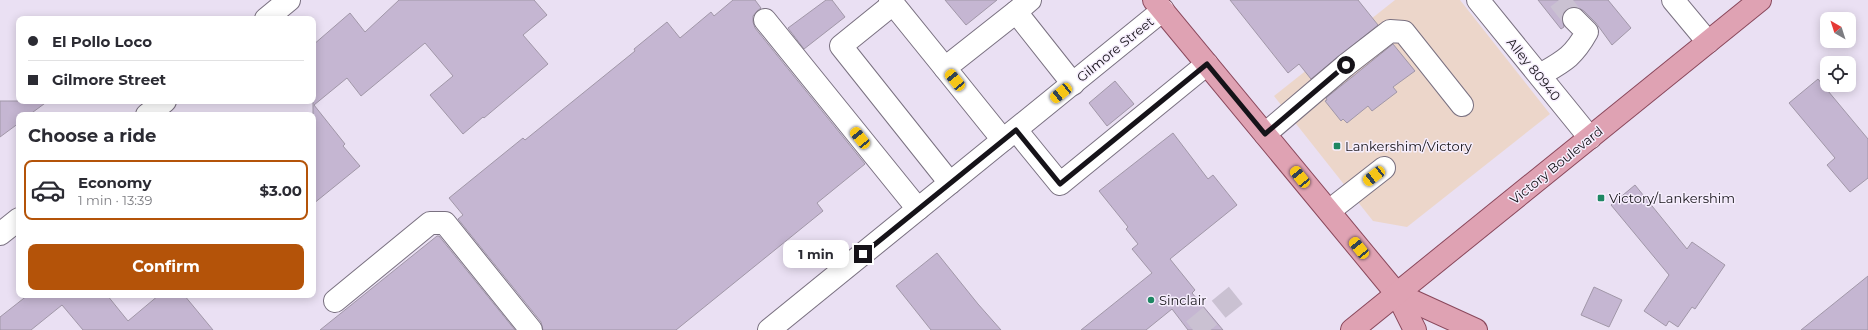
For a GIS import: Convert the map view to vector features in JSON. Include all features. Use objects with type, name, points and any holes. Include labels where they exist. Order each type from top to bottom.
[{"type":"main road","name":"Victory Boulevard","points":[[1352,330],[1760,0]]},
{"type":"main road","points":[[1159,5],[1397,294],[1415,330]]},
{"type":"main road","points":[[1397,294],[1476,330]]},
{"type":"street","points":[[270,16],[289,0]]},
{"type":"street","name":"Alley 80940","points":[[1478,0],[1590,138]]},
{"type":"street","points":[[1673,0],[1708,42]]},
{"type":"street","points":[[950,183],[841,46],[892,2],[945,68],[1009,135],[1060,184],[1207,64]]},
{"type":"street","name":"Gilmore Street","points":[[768,330],[1073,84],[1159,5]]},
{"type":"street","points":[[945,68],[1023,6],[1073,84]]},
{"type":"street","points":[[1540,75],[1567,59],[1577,50],[1587,32],[1574,18]]},
{"type":"street","points":[[765,20],[918,209]]},
{"type":"street","points":[[1265,134],[1346,65],[1390,31],[1404,32],[1462,105]]},
{"type":"street","points":[[151,112],[161,104]]},
{"type":"street","points":[[1329,211],[1384,168]]},
{"type":"street","points":[[0,234],[16,221]]},
{"type":"street","points":[[335,301],[430,223],[444,223],[531,330]]},
{"type":"shaded area","points":[[1395,0],[1460,0],[1550,114],[1407,227],[1373,221],[1274,96]]},
{"type":"building","points":[[399,0],[534,0],[547,15],[523,35],[548,64],[463,134],[430,95],[453,76],[425,43],[361,96],[347,78],[316,103],[316,42],[350,13],[365,32]]},
{"type":"building","points":[[733,0],[755,0],[761,8],[753,16],[755,28],[865,164],[817,203],[823,211],[676,330],[543,330],[541,322],[458,219],[463,215],[449,198],[523,138],[525,140],[635,51],[634,49],[667,22],[680,38],[711,12],[714,16]]},
{"type":"building","points":[[826,0],[832,0],[845,17],[804,49],[788,28]]},
{"type":"building","points":[[945,0],[997,0],[966,25]]},
{"type":"building","points":[[1230,0],[1358,0],[1378,25],[1311,79],[1299,64],[1288,73]]},
{"type":"building","points":[[1538,0],[1608,0],[1631,28],[1612,45],[1596,23],[1584,11],[1577,7],[1571,7],[1565,10],[1562,16],[1564,27],[1561,29]]},
{"type":"building","points":[[1393,44],[1415,71],[1393,87],[1397,92],[1372,111],[1368,106],[1347,123],[1343,119],[1341,121],[1325,101],[1327,100],[1326,98]]},
{"type":"building","points":[[1818,79],[1820,81],[1820,92],[1829,92],[1868,139],[1868,178],[1850,192],[1827,165],[1835,158],[1789,103]]},
{"type":"building","points":[[1115,81],[1134,104],[1107,126],[1089,103]]},
{"type":"building","points":[[0,101],[16,101],[16,104],[44,104],[33,112],[16,112],[16,125],[0,137]]},
{"type":"building","points":[[313,104],[315,104],[314,105],[345,144],[343,146],[360,166],[316,202],[316,112],[313,112]]},
{"type":"building","points":[[1173,133],[1208,179],[1213,175],[1237,205],[1170,259],[1195,290],[1192,293],[1223,330],[1188,330],[1172,309],[1146,330],[1081,330],[1152,273],[1132,249],[1138,244],[1126,229],[1128,227],[1099,191]]},
{"type":"building","points":[[1635,185],[1687,249],[1692,242],[1725,265],[1695,309],[1692,307],[1678,327],[1669,321],[1666,326],[1644,311],[1669,275],[1611,205]]},
{"type":"building","points":[[437,236],[439,236],[515,330],[320,330]]},
{"type":"building","points":[[937,253],[1001,330],[931,330],[896,286]]},
{"type":"building","points":[[1868,276],[1868,330],[1801,330]]},
{"type":"building","points":[[1594,287],[1622,300],[1609,327],[1581,315]]},
{"type":"building","points":[[24,298],[109,298],[128,321],[155,298],[186,298],[213,330],[83,330],[62,305],[31,330],[0,330],[0,317]]},
{"type":"tunnel","points":[[1559,0],[1574,19]]},
{"type":"tunnel","points":[[1193,330],[1240,292]]},
{"type":"place","name":"Lankershim/Victory","points":[[1337,146]]},
{"type":"place","name":"Victory/Lankershim","points":[[1601,198]]},
{"type":"place","name":"Sinclair","points":[[1151,300]]},
{"type":"route","points":[[863,254],[1016,130],[1060,184],[1207,64],[1265,134],[1346,65]]}]
